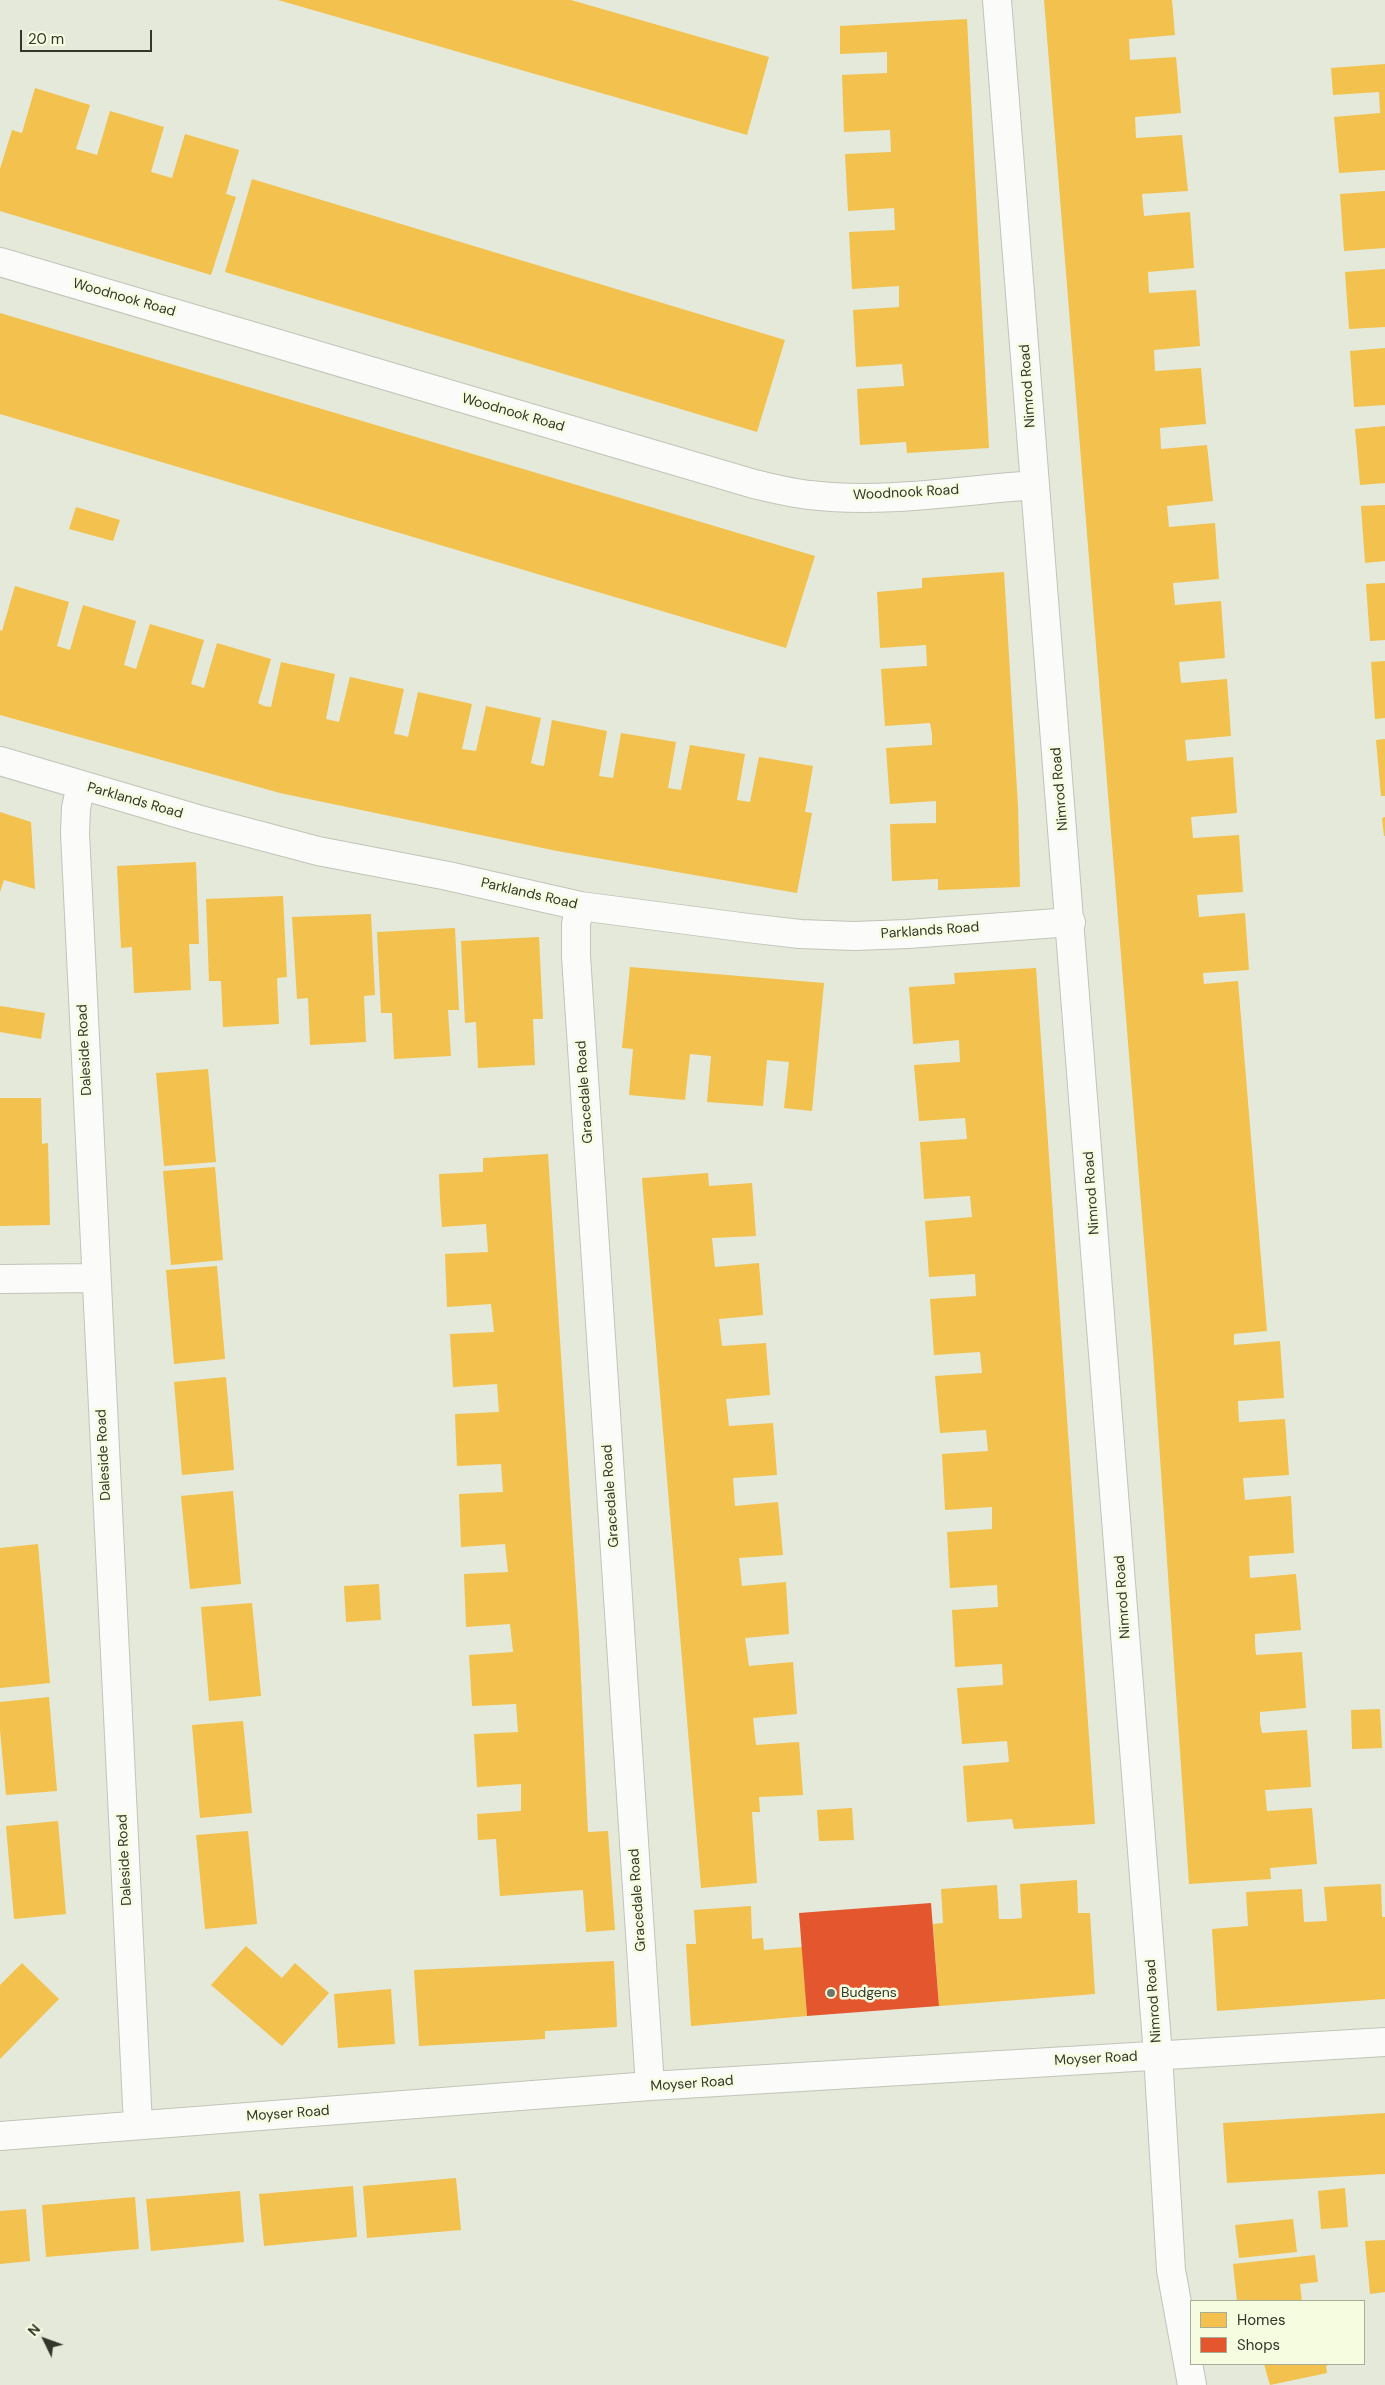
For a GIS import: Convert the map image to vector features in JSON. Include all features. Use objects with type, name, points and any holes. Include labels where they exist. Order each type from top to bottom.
[{"type":"street","name":"Nimrod Road","points":[[998,0],[1158,2056],[1171,2270],[1192,2385]]},
{"type":"street","name":"Woodnook Road","points":[[0,262],[754,484],[810,495],[854,497],[901,496],[1035,485]]},
{"type":"street","name":"Parklands Road","points":[[0,762],[318,851],[448,876],[580,906],[792,933],[854,936],[1070,922]]},
{"type":"street","name":"Daleside Road","points":[[81,785],[76,808],[75,833],[138,2125]]},
{"type":"street","name":"Gracedale Road","points":[[580,906],[576,924],[576,956],[650,2086]]},
{"type":"street","points":[[0,1279],[96,1278]]},
{"type":"street","name":"Moyser Road","points":[[0,2136],[650,2086],[1385,2042]]},
{"type":"building: Homes","points":[[278,0],[571,0],[769,57],[747,135]]},
{"type":"building: Homes","points":[[1044,0],[1172,0],[1175,35],[1129,39],[1130,60],[1176,57],[1181,113],[1135,117],[1136,138],[1182,135],[1188,191],[1142,194],[1144,216],[1190,212],[1194,268],[1148,272],[1149,293],[1196,290],[1200,346],[1154,350],[1155,371],[1201,368],[1206,424],[1160,428],[1161,449],[1207,445],[1213,501],[1167,506],[1169,527],[1215,523],[1219,579],[1173,583],[1175,605],[1221,601],[1225,658],[1179,662],[1181,683],[1227,679],[1231,736],[1185,740],[1187,761],[1233,757],[1237,813],[1191,817],[1193,838],[1239,835],[1243,892],[1197,895],[1199,917],[1245,913],[1249,970],[1203,973],[1204,984],[1238,981],[1267,1331],[1234,1334],[1234,1345],[1280,1341],[1284,1398],[1238,1401],[1239,1422],[1285,1419],[1289,1475],[1243,1478],[1245,1500],[1291,1496],[1294,1553],[1249,1556],[1250,1578],[1296,1574],[1301,1630],[1255,1634],[1255,1644],[1256,1655],[1302,1652],[1306,1708],[1260,1712],[1260,1723],[1262,1733],[1307,1730],[1311,1787],[1265,1790],[1267,1811],[1312,1808],[1317,1864],[1270,1868],[1271,1879],[1189,1884],[1152,1340]]},
{"type":"building: Homes","points":[[967,19],[989,448],[907,453],[906,442],[860,445],[857,389],[904,386],[902,364],[856,367],[853,310],[899,307],[899,286],[852,289],[849,232],[895,230],[894,208],[848,211],[845,154],[891,152],[890,130],[844,132],[842,75],[887,73],[887,52],[840,54],[840,26]]},
{"type":"building: Homes","points":[[1385,64],[1385,170],[1339,173],[1334,117],[1380,113],[1379,92],[1333,95],[1331,68]]},
{"type":"building: Homes","points":[[35,88],[90,105],[76,149],[97,155],[110,111],[164,127],[151,172],[172,178],[185,134],[239,150],[226,194],[236,197],[211,275],[0,211],[0,169],[12,130],[22,133]]},
{"type":"building: Homes","points":[[252,179],[785,340],[757,432],[225,272]]},
{"type":"building: Homes","points":[[1385,191],[1385,248],[1344,251],[1340,194]]},
{"type":"building: Homes","points":[[1385,269],[1385,327],[1349,329],[1345,272]]},
{"type":"building: Homes","points":[[0,313],[815,556],[786,648],[0,414]]},
{"type":"building: Homes","points":[[1385,348],[1385,405],[1354,407],[1350,351]]},
{"type":"building: Homes","points":[[1385,426],[1385,483],[1360,485],[1355,429]]},
{"type":"building: Homes","points":[[1385,505],[1385,561],[1365,563],[1361,506]]},
{"type":"building: Homes","points":[[76,507],[120,520],[113,541],[69,529]]},
{"type":"building: Homes","points":[[1004,572],[1018,806],[1020,887],[938,890],[938,879],[892,881],[890,824],[936,823],[936,801],[890,804],[886,748],[932,745],[932,734],[930,723],[885,726],[881,669],[927,666],[926,645],[880,648],[877,592],[922,588],[922,578]]},
{"type":"building: Homes","points":[[1385,583],[1385,640],[1370,641],[1366,584]]},
{"type":"building: Homes","points":[[15,586],[69,602],[57,646],[70,650],[83,605],[136,621],[124,665],[136,669],[150,624],[204,640],[191,684],[204,688],[217,643],[271,659],[258,703],[264,706],[271,707],[281,662],[335,674],[326,719],[339,722],[350,677],[404,689],[394,734],[408,737],[418,692],[472,704],[462,749],[476,751],[486,706],[541,718],[531,763],[537,765],[544,766],[552,720],[607,731],[599,776],[613,778],[621,733],[676,742],[668,788],[681,790],[690,745],[745,754],[737,800],[750,802],[759,757],[813,766],[805,812],[812,813],[797,893],[557,851],[280,793],[0,715],[0,630],[2,631]]},
{"type":"building: Homes","points":[[1385,661],[1385,718],[1375,719],[1371,662]]},
{"type":"building: Homes","points":[[1385,739],[1385,796],[1381,796],[1376,740]]},
{"type":"building: Homes","points":[[0,812],[31,822],[35,889],[4,880],[0,892]]},
{"type":"building: Homes","points":[[1385,817],[1385,836],[1384,836],[1382,818]]},
{"type":"building: Homes","points":[[196,862],[199,944],[189,944],[191,990],[134,993],[132,947],[121,948],[117,866]]},
{"type":"building: Homes","points":[[283,896],[287,977],[277,978],[279,1024],[223,1027],[221,981],[209,981],[206,899]]},
{"type":"building: Homes","points":[[371,914],[375,995],[364,996],[366,1042],[310,1045],[308,998],[297,999],[292,917]]},
{"type":"building: Homes","points":[[455,928],[459,1010],[448,1010],[451,1056],[394,1059],[392,1013],[381,1013],[377,932]]},
{"type":"building: Homes","points":[[539,937],[543,1019],[533,1019],[535,1065],[478,1068],[476,1022],[465,1023],[461,941]]},
{"type":"building: Homes","points":[[630,967],[824,983],[812,1111],[784,1108],[789,1062],[767,1060],[763,1106],[707,1102],[711,1056],[690,1054],[685,1100],[629,1095],[633,1049],[622,1048]]},
{"type":"building: Homes","points":[[1036,968],[1095,1824],[1014,1829],[1012,1819],[967,1822],[963,1766],[1009,1762],[1007,1741],[962,1744],[957,1688],[1003,1685],[1002,1664],[955,1667],[952,1610],[998,1607],[997,1585],[950,1588],[947,1532],[992,1529],[992,1507],[945,1510],[942,1454],[988,1451],[986,1430],[940,1433],[935,1376],[982,1373],[980,1352],[934,1355],[930,1299],[976,1296],[975,1274],[929,1277],[925,1221],[972,1217],[970,1196],[924,1199],[920,1142],[967,1139],[965,1118],[919,1121],[914,1065],[960,1062],[959,1040],[913,1044],[909,987],[955,984],[954,973]]},
{"type":"building: Homes","points":[[0,1006],[45,1013],[41,1039],[0,1032]]},
{"type":"building: Homes","points":[[208,1069],[216,1162],[164,1166],[156,1073]]},
{"type":"building: Homes","points":[[0,1098],[41,1098],[42,1144],[48,1143],[50,1225],[0,1226]]},
{"type":"building: Homes","points":[[548,1154],[579,1634],[588,1832],[608,1831],[615,1930],[586,1932],[583,1890],[500,1896],[496,1839],[478,1840],[477,1814],[521,1811],[521,1784],[477,1787],[474,1734],[518,1732],[516,1704],[472,1706],[469,1655],[513,1652],[510,1624],[466,1627],[464,1574],[508,1572],[505,1544],[461,1547],[459,1494],[503,1492],[501,1464],[457,1466],[455,1414],[499,1412],[497,1384],[453,1387],[450,1334],[494,1332],[491,1304],[447,1307],[445,1254],[488,1252],[486,1224],[442,1227],[440,1200],[439,1174],[483,1172],[483,1158]]},
{"type":"building: Homes","points":[[215,1167],[223,1260],[171,1265],[163,1171]]},
{"type":"building: Homes","points":[[708,1173],[709,1186],[752,1183],[756,1236],[712,1238],[715,1267],[759,1263],[763,1315],[719,1319],[722,1346],[766,1343],[770,1395],[726,1399],[729,1426],[773,1423],[777,1475],[733,1478],[735,1506],[778,1502],[783,1555],[739,1558],[742,1586],[786,1582],[789,1634],[745,1638],[749,1666],[793,1662],[797,1714],[753,1718],[756,1745],[799,1742],[803,1795],[759,1797],[760,1812],[752,1812],[757,1883],[701,1888],[642,1178]]},
{"type":"building: Homes","points":[[217,1266],[225,1359],[174,1364],[166,1270]]},
{"type":"building: Homes","points":[[226,1377],[234,1470],[182,1475],[174,1382]]},
{"type":"building: Homes","points":[[233,1491],[241,1584],[190,1589],[181,1496]]},
{"type":"building: Homes","points":[[38,1544],[50,1683],[0,1688],[0,1548]]},
{"type":"building: Homes","points":[[379,1584],[381,1620],[346,1622],[344,1586]]},
{"type":"building: Homes","points":[[252,1603],[261,1696],[209,1701],[201,1607]]},
{"type":"building: Homes","points":[[49,1697],[57,1791],[6,1795],[0,1730],[0,1702]]},
{"type":"building: Homes","points":[[1380,1709],[1382,1748],[1352,1749],[1351,1710]]},
{"type":"building: Homes","points":[[243,1721],[252,1813],[200,1818],[192,1725]]},
{"type":"building: Homes","points":[[852,1808],[854,1840],[819,1841],[817,1810]]},
{"type":"building: Homes","points":[[58,1821],[66,1914],[14,1919],[6,1826]]},
{"type":"building: Homes","points":[[248,1831],[257,1924],[205,1929],[196,1835]]},
{"type":"building: Homes","points":[[1077,1880],[1078,1913],[1090,1913],[1095,1994],[939,2006],[933,1924],[943,1923],[941,1889],[997,1885],[999,1919],[1013,1919],[1022,1918],[1020,1884]]},
{"type":"building: Homes","points":[[1381,1884],[1382,1917],[1385,1917],[1385,1999],[1217,2011],[1212,1929],[1248,1926],[1246,1892],[1302,1889],[1304,1922],[1327,1921],[1324,1887]]},
{"type":"building: Homes","points":[[751,1906],[752,1939],[763,1938],[764,1950],[802,1947],[807,2016],[691,2026],[686,1944],[696,1944],[694,1910]]},
{"type":"building: Homes","points":[[246,1946],[282,1978],[295,1963],[329,1993],[282,2046],[211,1985]]},
{"type":"building: Homes","points":[[614,1961],[617,2027],[545,2031],[545,2039],[419,2046],[414,1970]]},
{"type":"building: Homes","points":[[22,1963],[59,1999],[0,2059],[0,1985]]},
{"type":"building: Homes","points":[[391,1989],[395,2044],[338,2048],[334,1994]]},
{"type":"building: Homes","points":[[1385,2113],[1385,2174],[1227,2183],[1223,2123]]},
{"type":"building: Homes","points":[[456,2178],[461,2230],[367,2238],[363,2186]]},
{"type":"building: Homes","points":[[353,2186],[357,2237],[264,2246],[259,2194]]},
{"type":"building: Homes","points":[[1345,2188],[1348,2227],[1321,2229],[1318,2191]]},
{"type":"building: Homes","points":[[240,2191],[244,2242],[151,2251],[146,2199]]},
{"type":"building: Homes","points":[[135,2197],[139,2249],[46,2257],[42,2205]]},
{"type":"building: Homes","points":[[26,2209],[30,2261],[0,2264],[0,2211]]},
{"type":"building: Homes","points":[[1293,2219],[1297,2252],[1239,2258],[1235,2225]]},
{"type":"building: Homes","points":[[1385,2240],[1385,2292],[1370,2294],[1365,2241]]},
{"type":"building: Homes","points":[[1315,2255],[1318,2282],[1300,2284],[1302,2300],[1237,2300],[1233,2264]]},
{"type":"building: Homes","points":[[1264,2365],[1328,2365],[1326,2366],[1327,2373],[1270,2385]]},
{"type":"building: Shops","points":[[931,1903],[939,2006],[807,2016],[799,1913]]},
{"type":"place","name":"Budgens","points":[[831,1993]]}]
